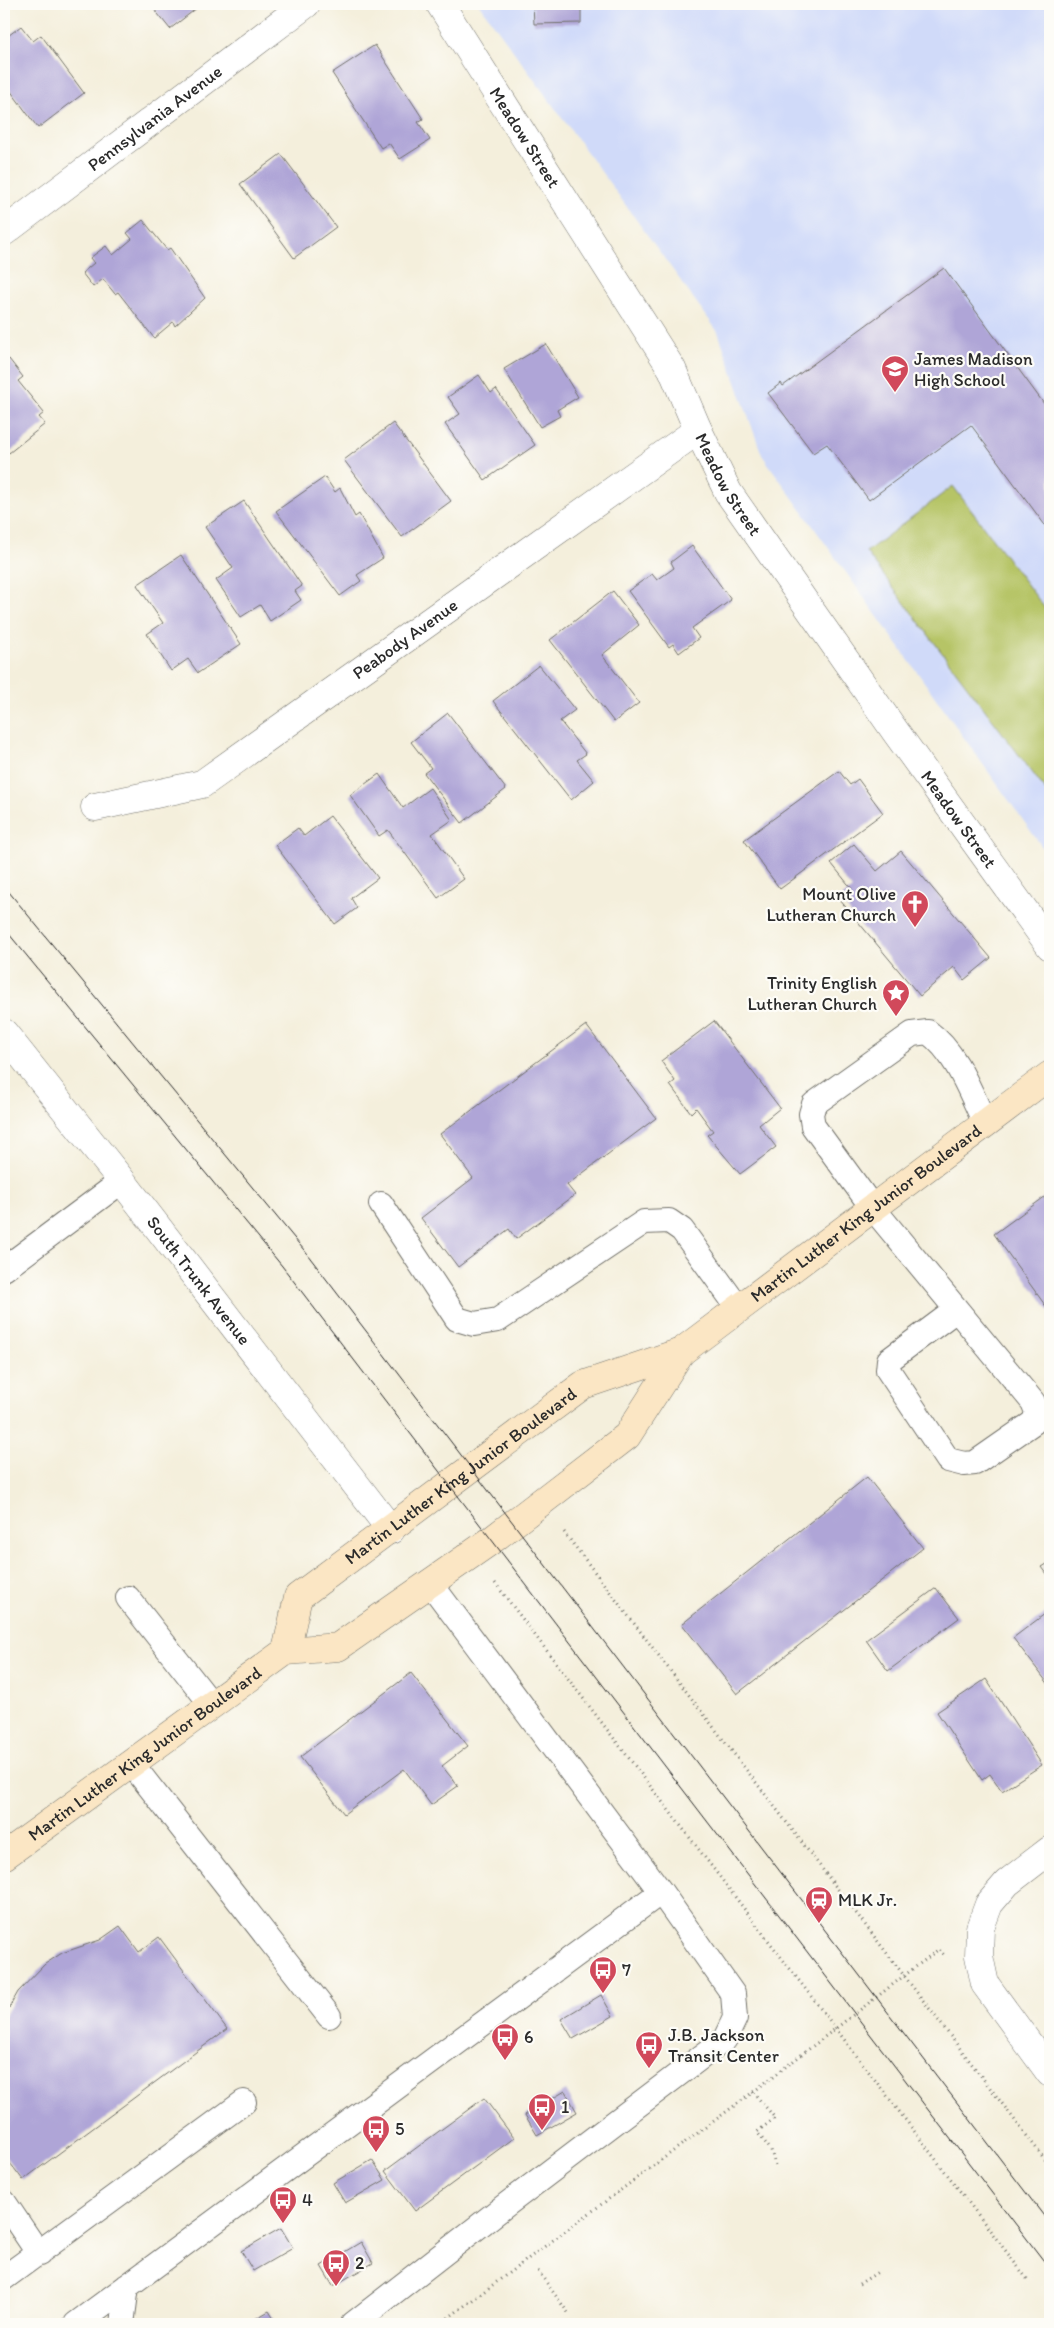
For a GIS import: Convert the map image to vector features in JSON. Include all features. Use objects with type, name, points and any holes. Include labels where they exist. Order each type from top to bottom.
[{"type":"main road","name":"Martin Luther King Junior Boulevard","points":[[286,1651],[298,1597],[583,1386],[681,1352],[1050,1075]]},
{"type":"main road","name":"Martin Luther King Junior Boulevard","points":[[4,1856],[286,1651],[338,1647],[492,1540],[627,1436],[681,1352]]},
{"type":"street","name":"Pennsylvania Avenue","points":[[4,232],[306,4]]},
{"type":"street","name":"Meadow Street","points":[[440,4],[672,369],[698,430],[728,492],[895,731],[1050,946]]},
{"type":"street","name":"Peabody Avenue","points":[[95,808],[202,784],[698,430]]},
{"type":"street","name":"South Trunk Avenue","points":[[4,1033],[122,1182],[391,1530]]},
{"type":"street","points":[[1050,1850],[1007,1883],[989,1904],[980,1928],[979,1956],[985,1984],[1050,2073]]},
{"type":"lane","points":[[956,1310],[889,1360],[888,1370],[948,1460],[964,1464],[976,1463],[1034,1422],[1036,1412],[1033,1402],[872,1208],[813,1126],[812,1114],[814,1104],[834,1088],[912,1034],[928,1032],[938,1039],[952,1057],[985,1123]]},
{"type":"lane","points":[[4,1269],[122,1182]]},
{"type":"lane","points":[[381,1204],[457,1319],[474,1324],[498,1320],[644,1222],[668,1221],[682,1230],[739,1309]]},
{"type":"lane","points":[[353,2324],[506,2205],[725,2040],[735,2018],[733,1994],[661,1892],[431,1584]]},
{"type":"lane","points":[[128,1598],[212,1705]]},
{"type":"lane","points":[[131,1763],[329,2016]]},
{"type":"lane","points":[[76,2324],[661,1892]]},
{"type":"lane","points":[[4,2278],[244,2102]]},
{"type":"lane","points":[[4,2202],[39,2254]]},
{"type":"lane","points":[[122,2324],[126,2286]]},
{"type":"path","points":[[564,1532],[1050,2166]]},
{"type":"path","points":[[495,1583],[1028,2280]]},
{"type":"path","points":[[440,2324],[753,2092],[939,1949],[959,1974],[979,1956]]},
{"type":"path","points":[[753,2092],[774,2118],[757,2132],[771,2150],[775,2166]]},
{"type":"path","points":[[538,2271],[569,2314]]},
{"type":"path","points":[[860,2284],[878,2272]]},
{"type":"shaded area","name":"James Madison High School","points":[[479,4],[1050,4],[1050,858],[762,455],[718,332]]},
{"type":"green space","points":[[953,486],[1050,615],[1050,796],[866,552]]},
{"type":"building","points":[[150,4],[202,4],[170,29]]},
{"type":"building","points":[[533,4],[581,4],[581,23],[534,24]]},
{"type":"building","points":[[21,26],[33,41],[41,35],[84,93],[38,128],[4,82],[4,39]]},
{"type":"building","points":[[375,45],[423,119],[418,122],[430,140],[400,159],[389,143],[381,148],[332,73]]},
{"type":"building","points":[[281,154],[336,227],[294,258],[240,184]]},
{"type":"building","points":[[143,220],[167,250],[170,248],[205,298],[175,326],[173,322],[154,338],[118,292],[115,294],[103,279],[93,287],[82,273],[94,263],[90,258],[106,246],[113,255],[132,239],[127,233]]},
{"type":"building","points":[[944,268],[1050,412],[1050,532],[971,425],[869,500],[827,444],[813,453],[768,393],[781,383],[783,386]]},
{"type":"building","points":[[546,344],[578,397],[557,410],[560,416],[540,427],[504,369]]},
{"type":"building","points":[[9,359],[23,377],[18,381],[44,413],[39,417],[45,424],[9,453],[4,447],[4,360]]},
{"type":"building","points":[[479,375],[491,393],[496,389],[535,445],[485,480],[445,424],[460,414],[448,397]]},
{"type":"building","points":[[393,423],[451,501],[402,537],[344,460]]},
{"type":"building","points":[[325,477],[335,492],[340,488],[355,517],[359,514],[383,558],[357,575],[361,581],[340,596],[276,511]]},
{"type":"building","points":[[244,501],[302,586],[295,591],[301,600],[270,621],[260,605],[241,617],[216,580],[233,568],[205,527]]},
{"type":"building","points":[[692,546],[731,600],[692,628],[699,638],[679,653],[673,644],[669,647],[628,591],[652,574],[657,580],[674,568],[671,562]]},
{"type":"building","points":[[181,555],[241,644],[198,673],[188,659],[171,671],[147,634],[163,623],[137,585]]},
{"type":"building","points":[[613,591],[639,625],[602,655],[639,703],[614,722],[550,640]]},
{"type":"building","points":[[539,665],[575,710],[560,721],[586,754],[577,760],[594,781],[571,800],[493,701]]},
{"type":"building","points":[[448,713],[506,789],[462,823],[424,773],[431,768],[411,742]]},
{"type":"building","points":[[839,771],[850,785],[858,779],[883,813],[780,889],[744,840]]},
{"type":"building","points":[[379,774],[403,808],[430,788],[452,820],[432,834],[464,879],[438,898],[388,830],[379,836],[350,795]]},
{"type":"building","points":[[330,816],[378,878],[351,898],[357,908],[335,924],[275,845],[298,828],[304,836]]},
{"type":"building","name":"Mount Olive Lutheran Church","points":[[854,844],[877,871],[901,851],[991,958],[964,980],[954,967],[920,996],[839,899],[852,889],[831,863]]},
{"type":"building","points":[[714,1021],[780,1108],[759,1125],[776,1147],[740,1174],[707,1135],[713,1131],[696,1108],[691,1113],[670,1085],[675,1081],[661,1061]]},
{"type":"building","points":[[586,1025],[656,1118],[567,1185],[575,1195],[516,1239],[509,1229],[458,1267],[421,1218],[473,1178],[440,1134]]},
{"type":"building","points":[[1050,1193],[1050,1312],[994,1234]]},
{"type":"building","points":[[867,1477],[923,1548],[737,1694],[682,1624]]},
{"type":"building","points":[[1050,1562],[1050,1578],[1042,1567]]},
{"type":"building","points":[[936,1588],[959,1618],[888,1671],[866,1640]]},
{"type":"building","points":[[1050,1610],[1050,1686],[1013,1638]]},
{"type":"building","points":[[411,1673],[468,1746],[442,1766],[458,1786],[431,1805],[404,1769],[344,1814],[300,1757]]},
{"type":"building","points":[[986,1679],[1042,1765],[1002,1791],[990,1774],[982,1780],[937,1712]]},
{"type":"building","points":[[120,1926],[139,1952],[159,1937],[227,2029],[23,2180],[4,2155],[4,2017],[18,1992],[45,1964],[62,1953],[100,1940]]},
{"type":"building","points":[[601,1995],[613,2016],[573,2039],[561,2019]]},
{"type":"building","points":[[565,2091],[577,2112],[537,2135],[525,2115]]},
{"type":"building","points":[[484,2098],[514,2138],[415,2211],[385,2171]]},
{"type":"building","points":[[372,2160],[385,2180],[345,2203],[333,2183]]},
{"type":"building","points":[[281,2228],[293,2248],[253,2271],[241,2251]]},
{"type":"building","points":[[361,2242],[373,2263],[333,2286],[321,2266]]},
{"type":"building","points":[[269,2311],[277,2324],[246,2324]]},
{"type":"tram line","points":[[4,886],[304,1250],[1050,2224]]},
{"type":"tram line","points":[[4,928],[282,1266],[1050,2269]]},
{"type":"place","name":"James Madison High School","points":[[895,393]]},
{"type":"place","name":"Mount Olive Lutheran Church","points":[[915,928]]},
{"type":"place","name":"Trinity English Lutheran Church","points":[[896,1017]]},
{"type":"place","name":"MLK Jr.","points":[[819,1924]]},
{"type":"place","name":"7","points":[[603,1994]]},
{"type":"place","name":"6","points":[[505,2061]]},
{"type":"place","name":"J.B. Jackson Transit Center","points":[[649,2069]]},
{"type":"place","name":"1","points":[[542,2131]]},
{"type":"place","name":"5","points":[[376,2153]]},
{"type":"place","name":"4","points":[[283,2224]]},
{"type":"place","name":"2","points":[[336,2287]]}]
